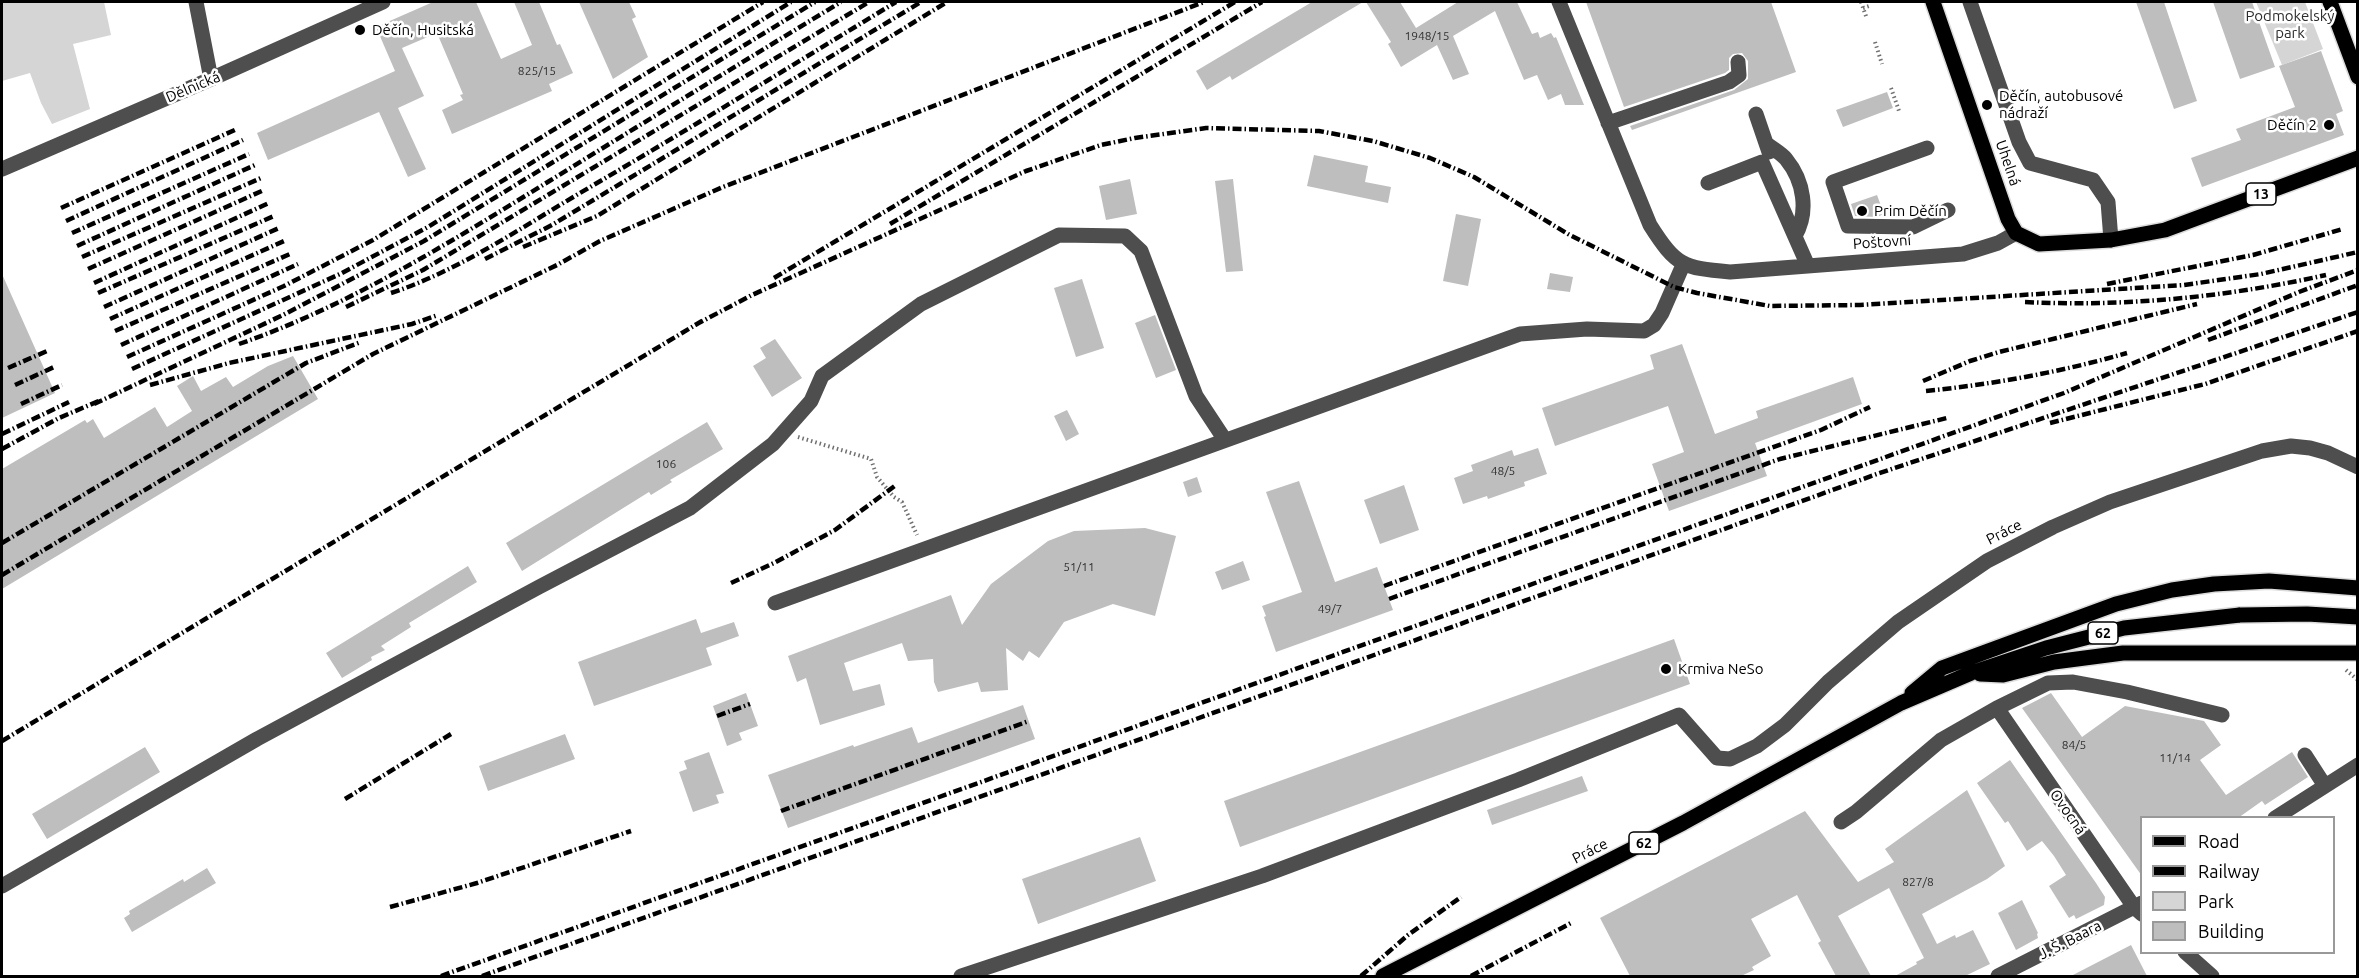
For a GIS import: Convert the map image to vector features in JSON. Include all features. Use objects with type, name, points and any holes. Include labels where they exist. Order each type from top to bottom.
[{"type":"main road","name":"Uhelná","points":[[1933,2],[2008,219],[2016,233]]},
{"type":"main road","points":[[2330,2],[2358,77]]},
{"type":"main road","name":"13","points":[[2016,233],[2039,244],[2111,240],[2165,230],[2358,158]]},
{"type":"main road","points":[[1901,703],[1942,668],[2116,604],[2214,584],[2270,581],[2358,588]]},
{"type":"main road","name":"62","points":[[1971,673],[2046,648],[2124,628],[2240,615],[2307,614],[2358,617]]},
{"type":"main road","points":[[1971,673],[2003,675],[2054,662],[2123,653],[2358,653]]},
{"type":"main road","name":"Práce","points":[[1383,976],[1683,823],[1901,703],[1971,673]]},
{"type":"street","points":[[196,2],[211,79]]},
{"type":"street","name":"Dělnická","points":[[2,169],[383,2]]},
{"type":"street","points":[[776,603],[1520,334],[1587,329],[1644,331],[1654,325],[1662,313],[1683,265],[1668,252],[1650,225],[1559,2]]},
{"type":"street","points":[[1970,2],[2019,142],[2030,163],[2093,180],[2108,202],[2111,240]]},
{"type":"street","points":[[1608,123],[1729,82],[1739,75],[1738,62]]},
{"type":"street","points":[[1707,183],[1762,162],[1769,151],[1756,114]]},
{"type":"street","points":[[1767,144],[1785,158],[1800,186],[1804,205],[1802,225],[1795,236]]},
{"type":"street","points":[[1927,148],[1833,182],[1848,226],[1914,227],[1948,210]]},
{"type":"street","points":[[1762,162],[1809,266]]},
{"type":"street","name":"Poštovní","points":[[1683,265],[1697,269],[1730,272],[1963,254],[1998,243],[2016,233]]},
{"type":"street","points":[[2,886],[257,739],[690,508],[773,444],[811,401],[822,376],[921,304],[1059,235],[1125,236],[1142,251],[1196,396],[1225,440]]},
{"type":"street","name":"Práce","points":[[961,976],[984,971],[1262,876],[1518,780],[1679,715],[1717,758],[1730,759],[1757,746],[1785,725],[1828,682],[1898,622],[1988,561],[2053,527],[2110,502],[2262,451],[2291,446],[2310,448],[2328,453],[2358,467]]},
{"type":"street","points":[[1841,822],[1941,740],[1997,708],[2048,683],[2073,682],[2127,692],[2222,715]]},
{"type":"street","name":"Ovocná","points":[[1997,708],[2139,908]]},
{"type":"street","points":[[2306,755],[2325,786]]},
{"type":"street","points":[[2278,816],[2358,765]]},
{"type":"street","name":"J. Š. Baara","points":[[1998,976],[2139,908]]},
{"type":"street","points":[[2187,954],[2212,976]]},
{"type":"path","points":[[1861,2],[1867,19]]},
{"type":"path","points":[[1863,8],[1869,6]]},
{"type":"path","points":[[1875,42],[1882,64]]},
{"type":"path","points":[[1891,88],[1899,111]]},
{"type":"path","points":[[783,432],[871,459],[877,477],[894,497],[902,502],[924,550]]},
{"type":"green space","points":[[2,2],[104,2],[111,35],[73,44],[90,109],[52,124],[30,73],[2,81]]},
{"type":"green space","name":"Podmokelský park","points":[[2256,2],[2305,2],[2323,49],[2282,65]]},
{"type":"building","points":[[433,2],[476,2],[501,59],[532,45],[514,2],[539,2],[557,45],[560,44],[573,73],[549,84],[552,91],[452,134],[442,110],[463,100],[460,95],[463,94],[437,33],[402,48],[424,96],[398,108],[426,169],[408,177],[379,112],[268,160],[257,133],[395,71],[376,27]]},
{"type":"building","points":[[579,2],[629,2],[636,17],[632,19],[648,57],[613,79]]},
{"type":"building","points":[[1312,2],[1363,2],[1232,80],[1230,76],[1207,90],[1196,71]]},
{"type":"building","points":[[1366,2],[1400,2],[1416,28],[1458,2],[1517,2],[1532,34],[1538,32],[1540,38],[1551,33],[1554,38],[1556,37],[1584,105],[1565,105],[1561,94],[1548,100],[1537,75],[1524,80],[1495,11],[1453,36],[1469,74],[1453,80],[1437,45],[1401,67],[1388,44],[1391,42]]},
{"type":"building","points":[[1586,2],[1771,2],[1796,72],[1632,130],[1630,126],[1734,90],[1748,79],[1748,61],[1742,53],[1733,54],[1729,58],[1729,70],[1725,73],[1624,107]]},
{"type":"building","points":[[2136,2],[2164,2],[2197,101],[2174,109]]},
{"type":"building","points":[[2213,2],[2252,2],[2275,67],[2240,79]]},
{"type":"building","points":[[2321,51],[2343,111],[2336,114],[2344,135],[2202,187],[2191,158],[2241,140],[2236,129],[2295,107],[2279,66]]},
{"type":"building","points":[[1887,92],[1893,108],[1843,127],[1836,110]]},
{"type":"building","points":[[1314,155],[1368,166],[1365,182],[1391,187],[1388,203],[1307,186]]},
{"type":"building","points":[[1130,179],[1137,214],[1106,220],[1099,186]]},
{"type":"building","points":[[1233,179],[1243,271],[1226,272],[1215,181]]},
{"type":"building","points":[[1877,195],[1884,214],[1877,217],[1855,216],[1851,204]]},
{"type":"building","points":[[1456,214],[1481,219],[1468,286],[1443,281]]},
{"type":"building","points":[[1550,273],[1573,277],[1570,292],[1547,289]]},
{"type":"building","points":[[2,274],[55,393],[2,418]]},
{"type":"building","points":[[1082,279],[1104,348],[1076,357],[1054,288]]},
{"type":"building","points":[[1155,315],[1176,370],[1156,378],[1135,323]]},
{"type":"building","points":[[775,339],[802,378],[772,397],[753,366],[766,358],[760,348]]},
{"type":"building","points":[[1682,344],[1715,434],[1758,418],[1756,411],[1853,377],[1862,404],[1755,443],[1767,476],[1669,511],[1652,464],[1684,452],[1668,406],[1555,446],[1542,408],[1654,369],[1650,355]]},
{"type":"building","points":[[293,356],[318,399],[2,589],[2,469],[85,420],[87,423],[93,419],[104,438],[155,407],[167,427],[192,411],[177,386],[193,376],[201,391],[226,377],[233,387],[268,366]]},
{"type":"building","points":[[1067,410],[1079,434],[1066,441],[1054,416]]},
{"type":"building","points":[[707,422],[723,449],[670,480],[672,482],[651,495],[649,492],[522,571],[506,543]]},
{"type":"building","points":[[1538,448],[1547,474],[1524,482],[1525,486],[1488,499],[1487,496],[1463,504],[1454,478],[1473,471],[1471,465],[1512,450],[1514,456]]},
{"type":"building","points":[[1197,477],[1202,492],[1188,497],[1183,482]]},
{"type":"building","points":[[1299,481],[1335,582],[1377,567],[1393,610],[1276,652],[1262,606],[1302,592],[1266,492]]},
{"type":"building","points":[[1404,485],[1419,530],[1380,544],[1364,500]]},
{"type":"building","points":[[1145,528],[1176,536],[1155,616],[1113,604],[1064,622],[1039,658],[1029,651],[1023,661],[1006,648],[1008,690],[981,692],[978,682],[938,692],[934,682],[933,659],[908,661],[902,643],[844,663],[853,691],[880,684],[885,705],[820,725],[806,678],[797,682],[788,656],[951,595],[962,625],[991,584],[1048,541],[1074,531]]},
{"type":"building","points":[[1243,561],[1250,580],[1222,590],[1215,572]]},
{"type":"building","points":[[468,566],[477,582],[409,623],[411,627],[381,646],[385,650],[342,678],[326,653]]},
{"type":"building","points":[[696,619],[701,633],[734,622],[739,636],[706,648],[712,665],[594,706],[578,662]]},
{"type":"building","points":[[1674,639],[1690,684],[1240,847],[1224,801]]},
{"type":"building","points":[[746,693],[758,726],[739,733],[742,740],[727,746],[713,706]]},
{"type":"building","points":[[2051,693],[2082,737],[2125,706],[2204,721],[2221,745],[2200,760],[2226,795],[2292,752],[2308,777],[2265,805],[2262,801],[2241,816],[2140,816],[2140,873],[2022,708]]},
{"type":"building","points":[[1023,705],[1035,739],[788,828],[768,775],[912,727],[918,743]]},
{"type":"building","points":[[565,734],[575,759],[488,791],[479,766]]},
{"type":"building","points":[[145,747],[160,772],[47,839],[32,814]]},
{"type":"building","points":[[709,752],[724,793],[716,795],[719,803],[693,812],[679,772],[687,769],[684,761]]},
{"type":"building","points":[[2010,760],[2096,883],[2105,897],[2104,905],[2076,919],[2074,915],[2069,918],[2049,886],[2066,875],[2054,856],[2042,841],[2027,851],[2008,821],[2005,823],[1977,783]]},
{"type":"building","points":[[1582,776],[1588,791],[1492,825],[1487,810]]},
{"type":"building","points":[[1967,790],[2005,866],[1987,879],[1922,914],[1937,944],[1955,935],[1956,938],[1973,930],[1990,964],[1965,976],[1895,976],[1924,958],[1889,888],[1838,916],[1871,976],[1836,976],[1818,943],[1821,941],[1797,895],[1751,919],[1771,956],[1752,967],[1754,970],[1741,976],[1630,976],[1600,918],[1805,811],[1858,882],[1894,862],[1885,849]]},
{"type":"building","points":[[1140,837],[1156,881],[1038,924],[1022,879]]},
{"type":"building","points":[[207,868],[216,883],[132,932],[124,918],[130,914],[129,911],[183,879],[184,882]]},
{"type":"building","points":[[2022,900],[2038,933],[2038,938],[2016,950],[1998,913]]},
{"type":"building","points":[[2131,945],[2147,976],[2071,976]]},
{"type":"railway","points":[[127,357],[284,286],[373,240],[763,2]]},
{"type":"railway","points":[[132,369],[340,274],[428,227],[791,2]]},
{"type":"railway","points":[[94,404],[283,315],[424,241],[815,2]]},
{"type":"railway","points":[[239,344],[320,311],[438,249],[841,2]]},
{"type":"railway","points":[[346,307],[423,270],[869,2]]},
{"type":"railway","points":[[391,293],[440,273],[488,248],[896,2]]},
{"type":"railway","points":[[485,259],[552,225],[921,2]]},
{"type":"railway","points":[[523,247],[597,216],[947,2]]},
{"type":"railway","points":[[2,575],[373,354],[557,265],[600,241],[723,187],[1204,2]]},
{"type":"railway","points":[[774,278],[1235,2]]},
{"type":"railway","points":[[890,224],[1262,2]]},
{"type":"railway","points":[[695,325],[752,295],[1026,171],[1101,145],[1206,128],[1319,131],[1373,141],[1430,158],[1474,177],[1568,234],[1674,287],[1770,306],[1860,305],[2184,285],[2261,274],[2358,252]]},
{"type":"railway","points":[[61,208],[237,129]]},
{"type":"railway","points":[[66,221],[243,140]]},
{"type":"railway","points":[[72,233],[249,154]]},
{"type":"railway","points":[[77,246],[255,165]]},
{"type":"railway","points":[[82,257],[261,178]]},
{"type":"railway","points":[[88,269],[264,190]]},
{"type":"railway","points":[[94,283],[269,203]]},
{"type":"railway","points":[[98,293],[274,216]]},
{"type":"railway","points":[[104,307],[279,228]]},
{"type":"railway","points":[[2107,284],[2253,255],[2343,229]]},
{"type":"railway","points":[[110,319],[284,241]]},
{"type":"railway","points":[[115,331],[290,254]]},
{"type":"railway","points":[[121,345],[298,264]]},
{"type":"railway","points":[[441,976],[2064,393],[2299,292],[2358,270]]},
{"type":"railway","points":[[2025,302],[2101,303],[2177,299],[2252,289],[2326,275]]},
{"type":"railway","points":[[2208,340],[2358,285]]},
{"type":"railway","points":[[1923,381],[1970,361],[1999,352],[2197,304]]},
{"type":"railway","points":[[482,976],[1877,474],[2358,312]]},
{"type":"railway","points":[[150,385],[229,363],[412,324],[438,315]]},
{"type":"railway","points":[[2,741],[702,321]]},
{"type":"railway","points":[[2050,423],[2205,384],[2358,331]]},
{"type":"railway","points":[[2,543],[306,363],[361,342]]},
{"type":"railway","points":[[8,368],[47,351]]},
{"type":"railway","points":[[1926,391],[2028,376],[2127,353]]},
{"type":"railway","points":[[15,385],[54,367]]},
{"type":"railway","points":[[21,404],[62,385]]},
{"type":"railway","points":[[2,449],[59,418],[101,400]]},
{"type":"railway","points":[[2,434],[69,402]]},
{"type":"railway","points":[[1384,586],[1821,430],[1870,407]]},
{"type":"railway","points":[[1389,599],[1780,459],[1947,418]]},
{"type":"railway","points":[[731,583],[835,530],[896,485]]},
{"type":"railway","points":[[717,716],[750,704]]},
{"type":"railway","points":[[781,811],[1029,721]]},
{"type":"railway","points":[[345,799],[451,734]]},
{"type":"railway","points":[[390,907],[477,883],[631,831]]},
{"type":"railway","points":[[1361,976],[1408,935],[1461,897]]},
{"type":"railway","points":[[1471,976],[1571,923]]},
{"type":"place","name":"Děčín, Husitská","points":[[360,30]]},
{"type":"place","name":"Děčín, autobusové nádraží","points":[[1987,105]]},
{"type":"place","name":"Děčín 2","points":[[2329,125]]},
{"type":"place","name":"Prim Děčín","points":[[1862,211]]},
{"type":"place","name":"Krmiva NeSo","points":[[1666,669]]}]
